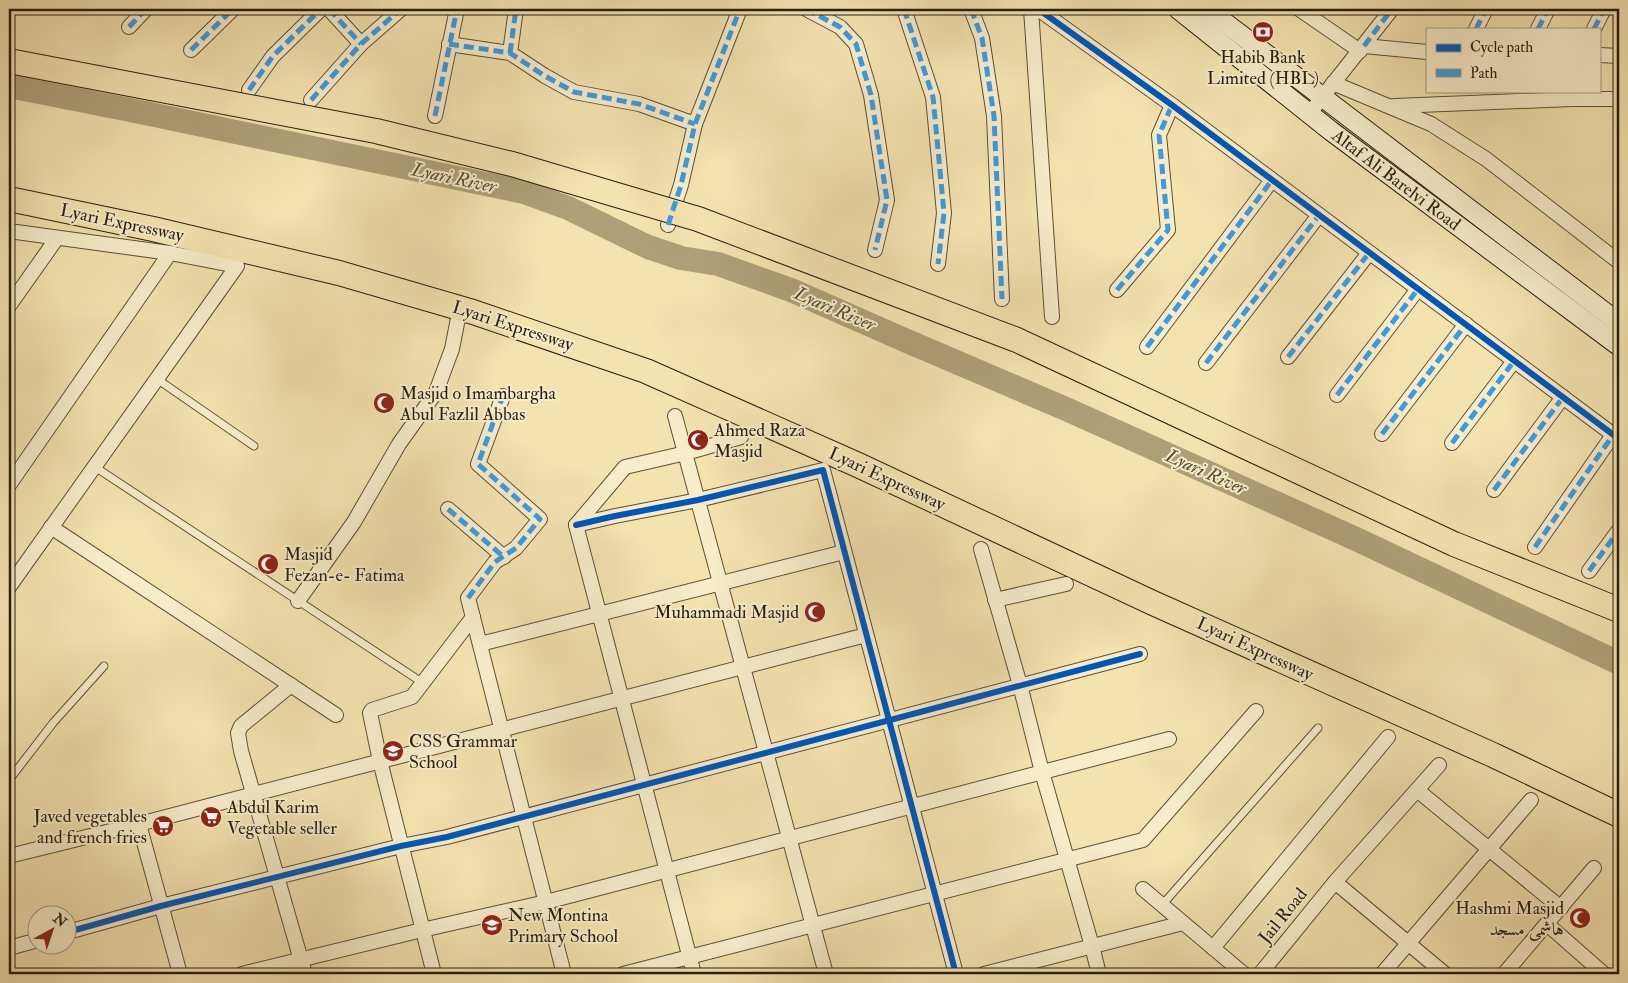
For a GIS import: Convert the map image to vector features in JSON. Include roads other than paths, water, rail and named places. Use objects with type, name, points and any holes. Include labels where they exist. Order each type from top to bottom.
[{"type":"highway","points":[[9,61],[376,131],[512,164],[698,219],[1017,340],[1454,544],[1619,610]]},
{"type":"highway","name":"Lyari Expressway","points":[[9,199],[153,229],[357,278],[460,308],[646,371],[858,465],[1318,678],[1493,755],[1619,815]]},
{"type":"main road","name":"Altaf Ali Barelvi Road","points":[[1178,9],[1309,114],[1619,346]]},
{"type":"main road","name":"Altaf Ali Barelvi Road","points":[[1207,9],[1327,90],[1619,323]]},
{"type":"street","points":[[129,27],[146,9]]},
{"type":"street","points":[[191,50],[233,9]]},
{"type":"street","points":[[249,90],[273,56],[321,9]]},
{"type":"street","points":[[330,9],[362,44]]},
{"type":"street","points":[[311,100],[362,44],[401,9]]},
{"type":"street","points":[[435,116],[457,9]]},
{"type":"street","points":[[510,54],[516,9]]},
{"type":"street","points":[[668,225],[695,124],[740,9]]},
{"type":"street","points":[[806,9],[840,27],[856,44],[859,52],[871,96],[887,200],[875,250]]},
{"type":"street","points":[[904,9],[933,97],[944,213],[938,264]]},
{"type":"street","points":[[971,9],[982,38],[994,116],[1002,299]]},
{"type":"street","points":[[1031,9],[1052,318]]},
{"type":"street","points":[[1038,9],[1172,105],[1616,437],[1535,546]]},
{"type":"street","points":[[1301,9],[1362,48],[1426,52]]},
{"type":"street","points":[[1309,114],[1392,9]]},
{"type":"street","points":[[1476,28],[1486,9]]},
{"type":"street","points":[[1538,28],[1548,9]]},
{"type":"street","points":[[1594,28],[1604,9]]},
{"type":"street","points":[[449,44],[510,54],[574,92],[640,104],[695,124]]},
{"type":"street","points":[[1600,55],[1619,56]]},
{"type":"street","points":[[1327,90],[1388,106],[1431,124],[1486,159],[1619,262]]},
{"type":"street","points":[[1388,106],[1619,99]]},
{"type":"street","points":[[1117,290],[1168,230],[1159,135],[1172,105]]},
{"type":"street","points":[[1147,347],[1272,180]]},
{"type":"street","points":[[1206,364],[1319,215]]},
{"type":"street","points":[[9,231],[170,253],[237,266],[9,587]]},
{"type":"street","points":[[9,306],[57,238]]},
{"type":"street","points":[[9,485],[170,253]]},
{"type":"street","points":[[1288,356],[1369,253]]},
{"type":"street","points":[[1338,395],[1418,289]]},
{"type":"street","points":[[298,601],[354,522],[399,444],[436,392],[452,348],[460,308]]},
{"type":"street","points":[[1382,434],[1466,324]]},
{"type":"street","points":[[1452,443],[1514,360]]},
{"type":"street","points":[[503,396],[478,464],[540,519],[516,548],[496,562],[468,598],[564,974]]},
{"type":"street","points":[[1494,490],[1563,397]]},
{"type":"street","points":[[675,416],[826,974]]},
{"type":"street","points":[[576,525],[624,467],[686,453],[741,437]]},
{"type":"street","points":[[576,525],[698,500],[823,470],[956,974]]},
{"type":"street","points":[[448,509],[504,557]]},
{"type":"street","points":[[576,525],[694,974]]},
{"type":"street","points":[[51,527],[336,715]]},
{"type":"street","points":[[1589,571],[1619,530]]},
{"type":"street","points":[[981,549],[1099,974]]},
{"type":"street","points":[[480,644],[844,552]]},
{"type":"street","points":[[995,600],[1066,584]]},
{"type":"street","points":[[434,974],[380,762],[370,713],[372,710],[412,697],[473,617]]},
{"type":"street","points":[[9,856],[380,762],[866,635]]},
{"type":"street","points":[[78,929],[161,906],[447,836],[1140,654]]},
{"type":"street","points":[[291,686],[238,729],[241,751],[304,974]]},
{"type":"street","points":[[623,974],[1143,840],[1256,711]]},
{"type":"street","points":[[1213,948],[1388,737]]},
{"type":"street","points":[[242,974],[546,902],[1170,739]]},
{"type":"street","name":"Jail Road","points":[[1260,974],[1335,882],[1439,765]]},
{"type":"street","points":[[1417,790],[1561,908]]},
{"type":"street","points":[[1382,974],[1531,800]]},
{"type":"street","points":[[139,824],[180,974]]},
{"type":"street","points":[[1504,974],[1594,868]]},
{"type":"street","points":[[1335,882],[1445,974]]},
{"type":"street","points":[[1143,889],[1244,974]]},
{"type":"street","points":[[984,974],[1183,923]]},
{"type":"street","points":[[1547,924],[1604,974]]},
{"type":"street","points":[[9,948],[28,943]]},
{"type":"lane","points":[[157,379],[254,446]]},
{"type":"lane","points":[[94,467],[423,683]]},
{"type":"lane","points":[[9,780],[53,723],[104,666]]},
{"type":"lane","points":[[1162,906],[1318,728]]},
{"type":"waterway","name":"Lyari River","points":[[9,86],[524,192],[568,208],[648,247],[681,258],[718,264],[791,290],[1066,409],[1356,539],[1619,663]]},
{"type":"place","name":"Habib Bank Limited (HBL)","points":[[1263,32]]},
{"type":"place","name":"Masjid o Imambargha Abul Fazlil Abbas","points":[[384,403]]},
{"type":"place","name":"Ahmed Raza Masjid","points":[[698,440]]},
{"type":"place","name":"Masjid Fezan-e- Fatima","points":[[268,564]]},
{"type":"place","name":"Muhammadi Masjid","points":[[815,612]]},
{"type":"place","name":"CSS Grammar School","points":[[393,751]]},
{"type":"place","name":"Abdul Karim Vegetable seller","points":[[211,817]]},
{"type":"place","name":"Javed vegetables and french fries","points":[[163,826]]},
{"type":"place","name":"Hashmi Masjid ہاشمی مسجد","points":[[1580,918]]},
{"type":"place","name":"New Montina Primary School","points":[[492,925]]}]
